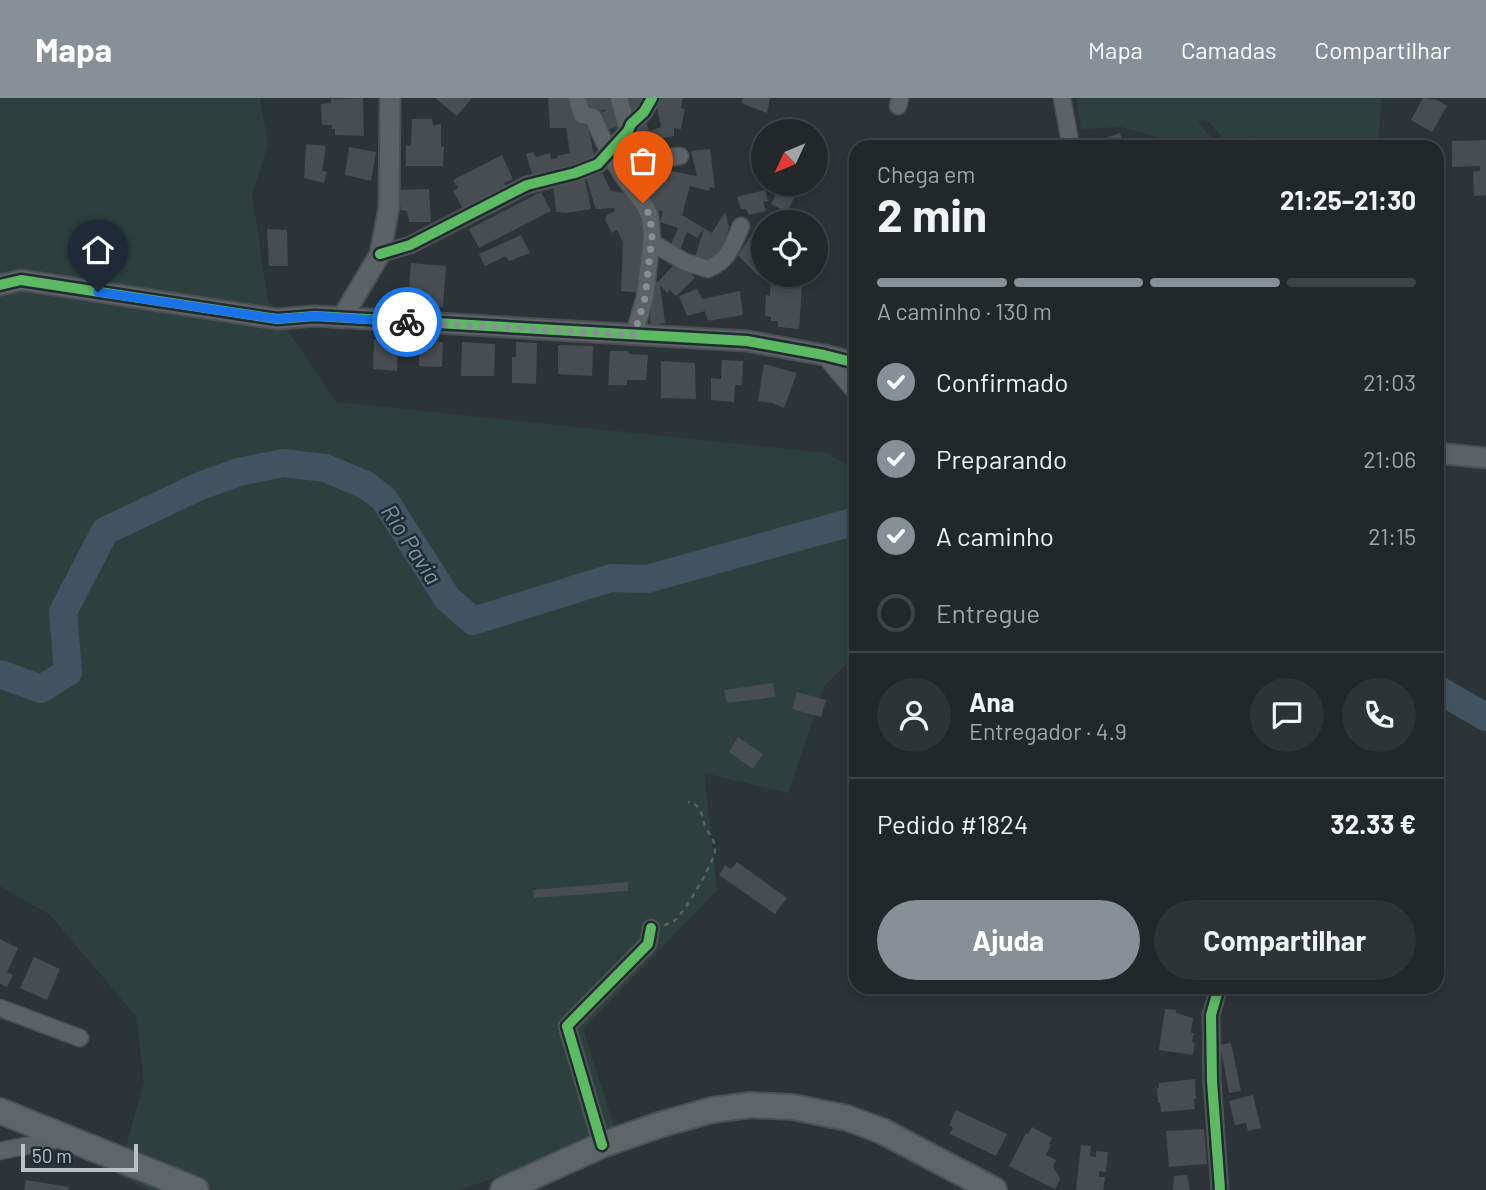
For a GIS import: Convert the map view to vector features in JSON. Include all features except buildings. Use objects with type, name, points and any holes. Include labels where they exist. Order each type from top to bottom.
[{"type":"main road","points":[[503,1190],[602,1145],[659,1125],[712,1110],[750,1105],[793,1107],[847,1118],[882,1131],[994,1190]]},
{"type":"main road","points":[[0,1111],[195,1190]]},
{"type":"street","points":[[342,318],[380,254],[389,207],[390,98]]},
{"type":"street","points":[[578,98],[582,115],[593,117],[612,158],[650,216],[651,242],[645,298],[634,335]]},
{"type":"street","points":[[619,98],[628,131]]},
{"type":"street","points":[[612,158],[631,124],[644,112],[652,98]]},
{"type":"street","points":[[1062,98],[1070,140]]},
{"type":"street","points":[[380,254],[410,245],[527,186],[575,173],[612,158],[680,156]]},
{"type":"street","points":[[651,242],[685,262],[708,269],[728,256],[741,226]]},
{"type":"street","points":[[0,285],[21,280],[277,319],[315,316],[747,341],[849,361]]},
{"type":"street","points":[[824,355],[849,385]]},
{"type":"street","points":[[1444,454],[1486,458]]},
{"type":"street","points":[[602,1145],[567,1026],[648,944],[651,928]]},
{"type":"street","points":[[1217,994],[1211,1015],[1212,1081],[1220,1190]]},
{"type":"street","points":[[0,1008],[80,1038]]},
{"type":"street","points":[[8,1149],[26,1135],[24,1121]]},
{"type":"street","points":[[8,1149],[67,1138]]},
{"type":"path","points":[[651,928],[673,923],[680,916],[713,860],[716,848],[706,828],[701,809],[688,802]]},
{"type":"green space","points":[[0,98],[260,98],[268,144],[252,195],[268,301],[336,402],[826,453],[849,466],[849,661],[825,685],[788,793],[704,773],[717,890],[583,1029],[614,1126],[492,1179],[457,1190],[149,1190],[118,1176],[144,1082],[136,1016],[50,915],[0,886]]},
{"type":"green space","points":[[1077,98],[1382,98],[1378,140],[1256,140],[1254,137],[1225,140],[1207,120],[1198,121],[1213,140],[1168,140],[1121,127],[1081,129]]},
{"type":"waterway","name":"Rio Pavia","points":[[0,674],[41,689],[68,672],[63,612],[105,531],[200,486],[239,472],[283,463],[325,468],[366,485],[384,499],[447,598],[473,621],[611,578],[647,579],[849,523]]},
{"type":"waterway","name":"Rio Pavia","points":[[1444,693],[1486,717]]},
{"type":"cycle path","points":[[380,254],[410,245],[527,185],[575,173],[598,164],[644,112],[652,98]]},
{"type":"cycle path","points":[[0,285],[21,280],[277,319],[315,316],[747,341],[849,361]]},
{"type":"cycle path","points":[[602,1145],[567,1026],[648,944],[651,928]]},
{"type":"cycle path","points":[[1217,994],[1211,1015],[1212,1081],[1220,1190]]},
{"type":"way so far","points":[[407,322],[634,335],[645,298],[652,236],[650,216],[643,203]]},
{"type":"route","points":[[98,292],[277,319],[315,316],[407,322]]}]
